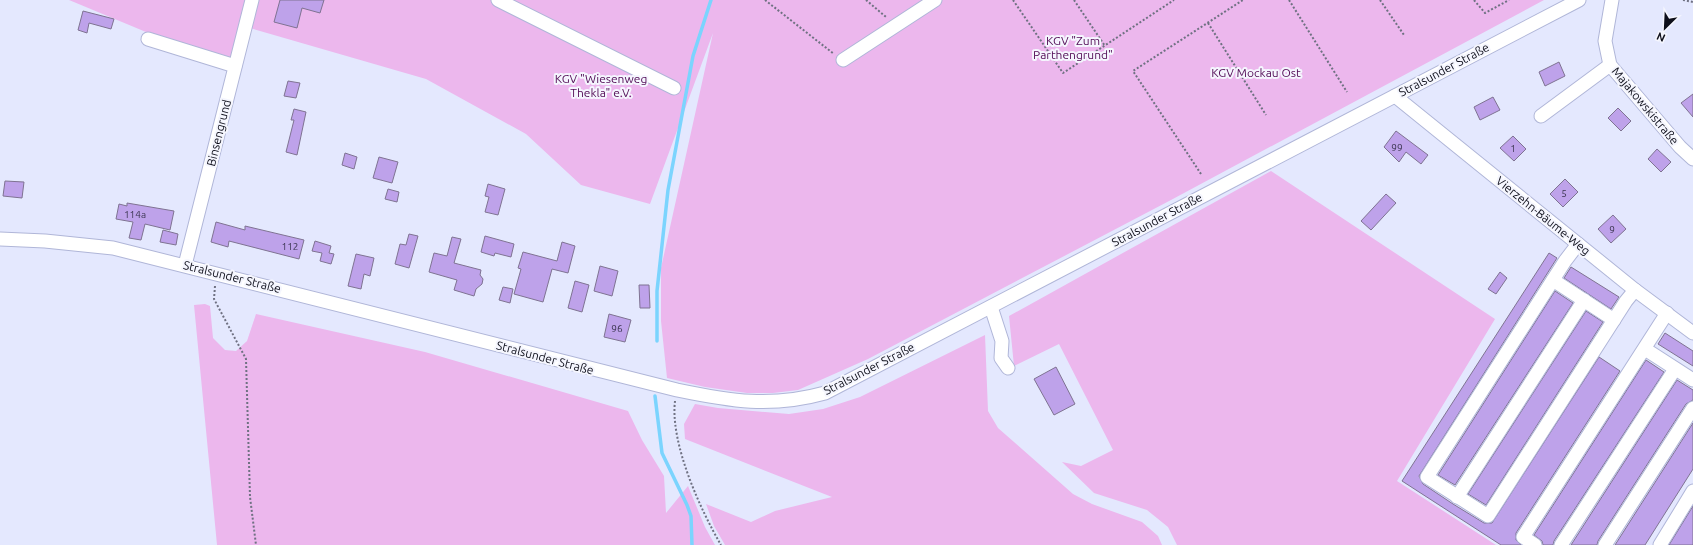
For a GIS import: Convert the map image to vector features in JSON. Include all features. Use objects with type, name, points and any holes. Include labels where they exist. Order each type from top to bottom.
[{"type":"street","name":"Binsengrund","points":[[185,265],[252,0]]},
{"type":"street","points":[[498,0],[674,88]]},
{"type":"street","points":[[843,60],[935,0]]},
{"type":"street","name":"Stralsunder Straße","points":[[0,239],[45,241],[113,248],[677,390],[724,400],[768,403],[793,401],[825,393],[1579,0]]},
{"type":"street","name":"Majakowskistraße","points":[[1612,0],[1605,42],[1610,65],[1680,148],[1693,158]]},
{"type":"street","points":[[148,40],[235,66]]},
{"type":"street","points":[[1542,116],[1610,65]]},
{"type":"street","name":"Vierzehn-Bäume-Weg","points":[[1395,96],[1635,290],[1693,333]]},
{"type":"street","points":[[1578,244],[1553,280],[1427,477],[1488,516],[1614,320],[1635,290]]},
{"type":"street","points":[[1553,280],[1614,320]]},
{"type":"street","points":[[1457,497],[1584,300]]},
{"type":"street","points":[[991,307],[1002,341],[1001,358],[1008,368]]},
{"type":"street","points":[[1535,545],[1523,537],[1667,314]]},
{"type":"street","points":[[1645,349],[1693,380]]},
{"type":"street","points":[[1561,545],[1675,369]]},
{"type":"street","points":[[1605,545],[1693,408]]},
{"type":"street","points":[[1660,545],[1693,491]]},
{"type":"path","points":[[765,0],[843,60]]},
{"type":"path","points":[[866,0],[896,26]]},
{"type":"path","points":[[1013,0],[1063,73],[1174,0]]},
{"type":"path","points":[[1074,0],[1105,46]]},
{"type":"path","points":[[1201,174],[1133,71],[1243,0]]},
{"type":"path","points":[[1289,0],[1347,92]]},
{"type":"path","points":[[1380,0],[1404,35]]},
{"type":"path","points":[[1474,0],[1486,13],[1509,0]]},
{"type":"path","points":[[1683,0],[1693,1]]},
{"type":"path","points":[[1208,23],[1266,115]]},
{"type":"path","points":[[216,273],[214,299],[246,359],[250,497],[256,545]]},
{"type":"path","points":[[677,390],[674,408],[678,445],[710,527],[721,545]]},
{"type":"green space","points":[[69,0],[248,0],[233,58],[146,32]]},
{"type":"green space","points":[[256,0],[1544,0],[1171,200],[868,359],[798,390],[773,393],[747,393],[705,387],[667,378],[661,321],[661,268],[713,33],[650,204],[581,185],[526,134],[426,79],[250,28]]},
{"type":"green space","points":[[1271,171],[1495,319],[1397,481],[1496,545],[1177,545],[1168,527],[1147,510],[1094,493],[1062,462],[1081,466],[1113,450],[1059,344],[1014,366],[1009,316]]},
{"type":"green space","points":[[205,304],[210,306],[213,338],[225,350],[236,351],[247,341],[256,314],[425,352],[628,411],[642,440],[664,476],[666,513],[688,486],[705,527],[715,545],[217,545],[194,305]]},
{"type":"green space","points":[[985,335],[988,411],[998,428],[1073,494],[1092,504],[1142,522],[1158,536],[1162,545],[725,545],[714,526],[706,504],[751,522],[775,511],[832,497],[685,439],[684,424],[695,404],[718,408],[789,414],[823,409],[860,397]]},
{"type":"building","points":[[280,0],[324,0],[320,13],[302,8],[297,28],[274,22]]},
{"type":"building","points":[[83,11],[114,19],[111,29],[89,23],[87,33],[78,30]]},
{"type":"building","points":[[1559,62],[1565,76],[1545,86],[1539,72]]},
{"type":"building","points":[[288,81],[300,83],[296,98],[284,96]]},
{"type":"building","points":[[1693,94],[1693,117],[1681,103]]},
{"type":"building","points":[[1493,97],[1500,110],[1480,120],[1474,107]]},
{"type":"building","points":[[1618,108],[1631,121],[1621,131],[1608,118]]},
{"type":"building","points":[[294,109],[306,112],[297,155],[286,152],[294,120],[291,120]]},
{"type":"building","points":[[1396,131],[1428,155],[1421,164],[1406,152],[1399,162],[1384,147]]},
{"type":"building","points":[[1513,136],[1526,149],[1514,161],[1500,148]]},
{"type":"building","points":[[1657,149],[1671,162],[1661,172],[1648,159]]},
{"type":"building","points":[[345,153],[357,157],[354,169],[342,165]]},
{"type":"building","points":[[379,157],[398,162],[392,183],[373,178]]},
{"type":"building","points":[[1565,179],[1578,192],[1563,207],[1550,194]]},
{"type":"building","points":[[5,181],[24,182],[22,198],[3,196]]},
{"type":"building","points":[[488,184],[505,189],[498,215],[485,212],[489,197],[485,196]]},
{"type":"building","points":[[388,189],[399,192],[397,202],[385,199]]},
{"type":"building","points":[[1386,194],[1396,203],[1371,230],[1361,221]]},
{"type":"building","points":[[127,203],[174,211],[170,230],[145,224],[141,240],[129,238],[133,222],[116,219],[119,204],[127,206]]},
{"type":"building","points":[[1613,215],[1626,229],[1611,243],[1598,229]]},
{"type":"building","points":[[216,222],[245,230],[245,226],[304,240],[299,259],[229,241],[228,247],[211,242]]},
{"type":"building","points":[[163,230],[178,234],[176,245],[160,242]]},
{"type":"building","points":[[409,234],[418,236],[409,268],[395,264],[400,244],[406,245]]},
{"type":"building","points":[[485,236],[514,244],[511,257],[495,253],[494,256],[481,252]]},
{"type":"building","points":[[452,237],[461,239],[454,263],[481,270],[480,275],[483,279],[482,284],[476,289],[474,296],[454,290],[457,280],[429,272],[434,253],[447,256]]},
{"type":"building","points":[[315,241],[331,246],[329,253],[334,254],[331,264],[320,261],[322,253],[312,251]]},
{"type":"building","points":[[562,242],[575,246],[568,273],[552,269],[543,302],[514,294],[521,269],[518,268],[523,252],[557,261]]},
{"type":"building","points":[[1549,253],[1557,258],[1419,476],[1423,484],[1453,504],[1484,523],[1492,523],[1599,357],[1620,371],[1516,533],[1516,540],[1521,545],[1501,545],[1402,481]]},
{"type":"building","points":[[356,254],[374,258],[370,276],[364,274],[361,289],[348,286]]},
{"type":"building","points":[[600,266],[618,271],[612,296],[594,291]]},
{"type":"building","points":[[1571,267],[1619,297],[1611,309],[1564,278]]},
{"type":"building","points":[[1500,272],[1507,278],[1496,294],[1488,289]]},
{"type":"building","points":[[575,281],[589,285],[582,312],[568,308]]},
{"type":"building","points":[[639,285],[649,285],[650,308],[640,308]]},
{"type":"building","points":[[503,287],[513,289],[510,303],[499,300]]},
{"type":"building","points":[[1555,291],[1573,303],[1455,485],[1438,475]]},
{"type":"building","points":[[1586,311],[1603,322],[1486,505],[1468,494]]},
{"type":"building","points":[[609,314],[631,320],[625,342],[604,337]]},
{"type":"building","points":[[1665,333],[1693,351],[1693,366],[1658,344]]},
{"type":"building","points":[[1646,360],[1664,372],[1554,541],[1553,545],[1543,545],[1542,541],[1534,535]]},
{"type":"building","points":[[1056,367],[1075,404],[1054,415],[1034,379]]},
{"type":"building","points":[[1677,380],[1693,390],[1693,400],[1686,404],[1598,541],[1597,545],[1571,545]]},
{"type":"building","points":[[1693,423],[1693,469],[1645,545],[1615,545]]},
{"type":"building","points":[[1693,506],[1693,545],[1669,545]]},
{"type":"waterway","points":[[657,341],[657,291],[668,190],[693,56],[711,0]]},
{"type":"waterway","points":[[655,396],[662,453],[691,516],[692,545]]},
{"type":"park label","name":"KGV \"Zum Parthengrund\"","points":[[1073,48]]},
{"type":"park label","name":"KGV Mockau Ost","points":[[1256,73]]},
{"type":"park label","name":"KGV \"Wiesenweg Thekla\" e.V.","points":[[601,86]]}]
